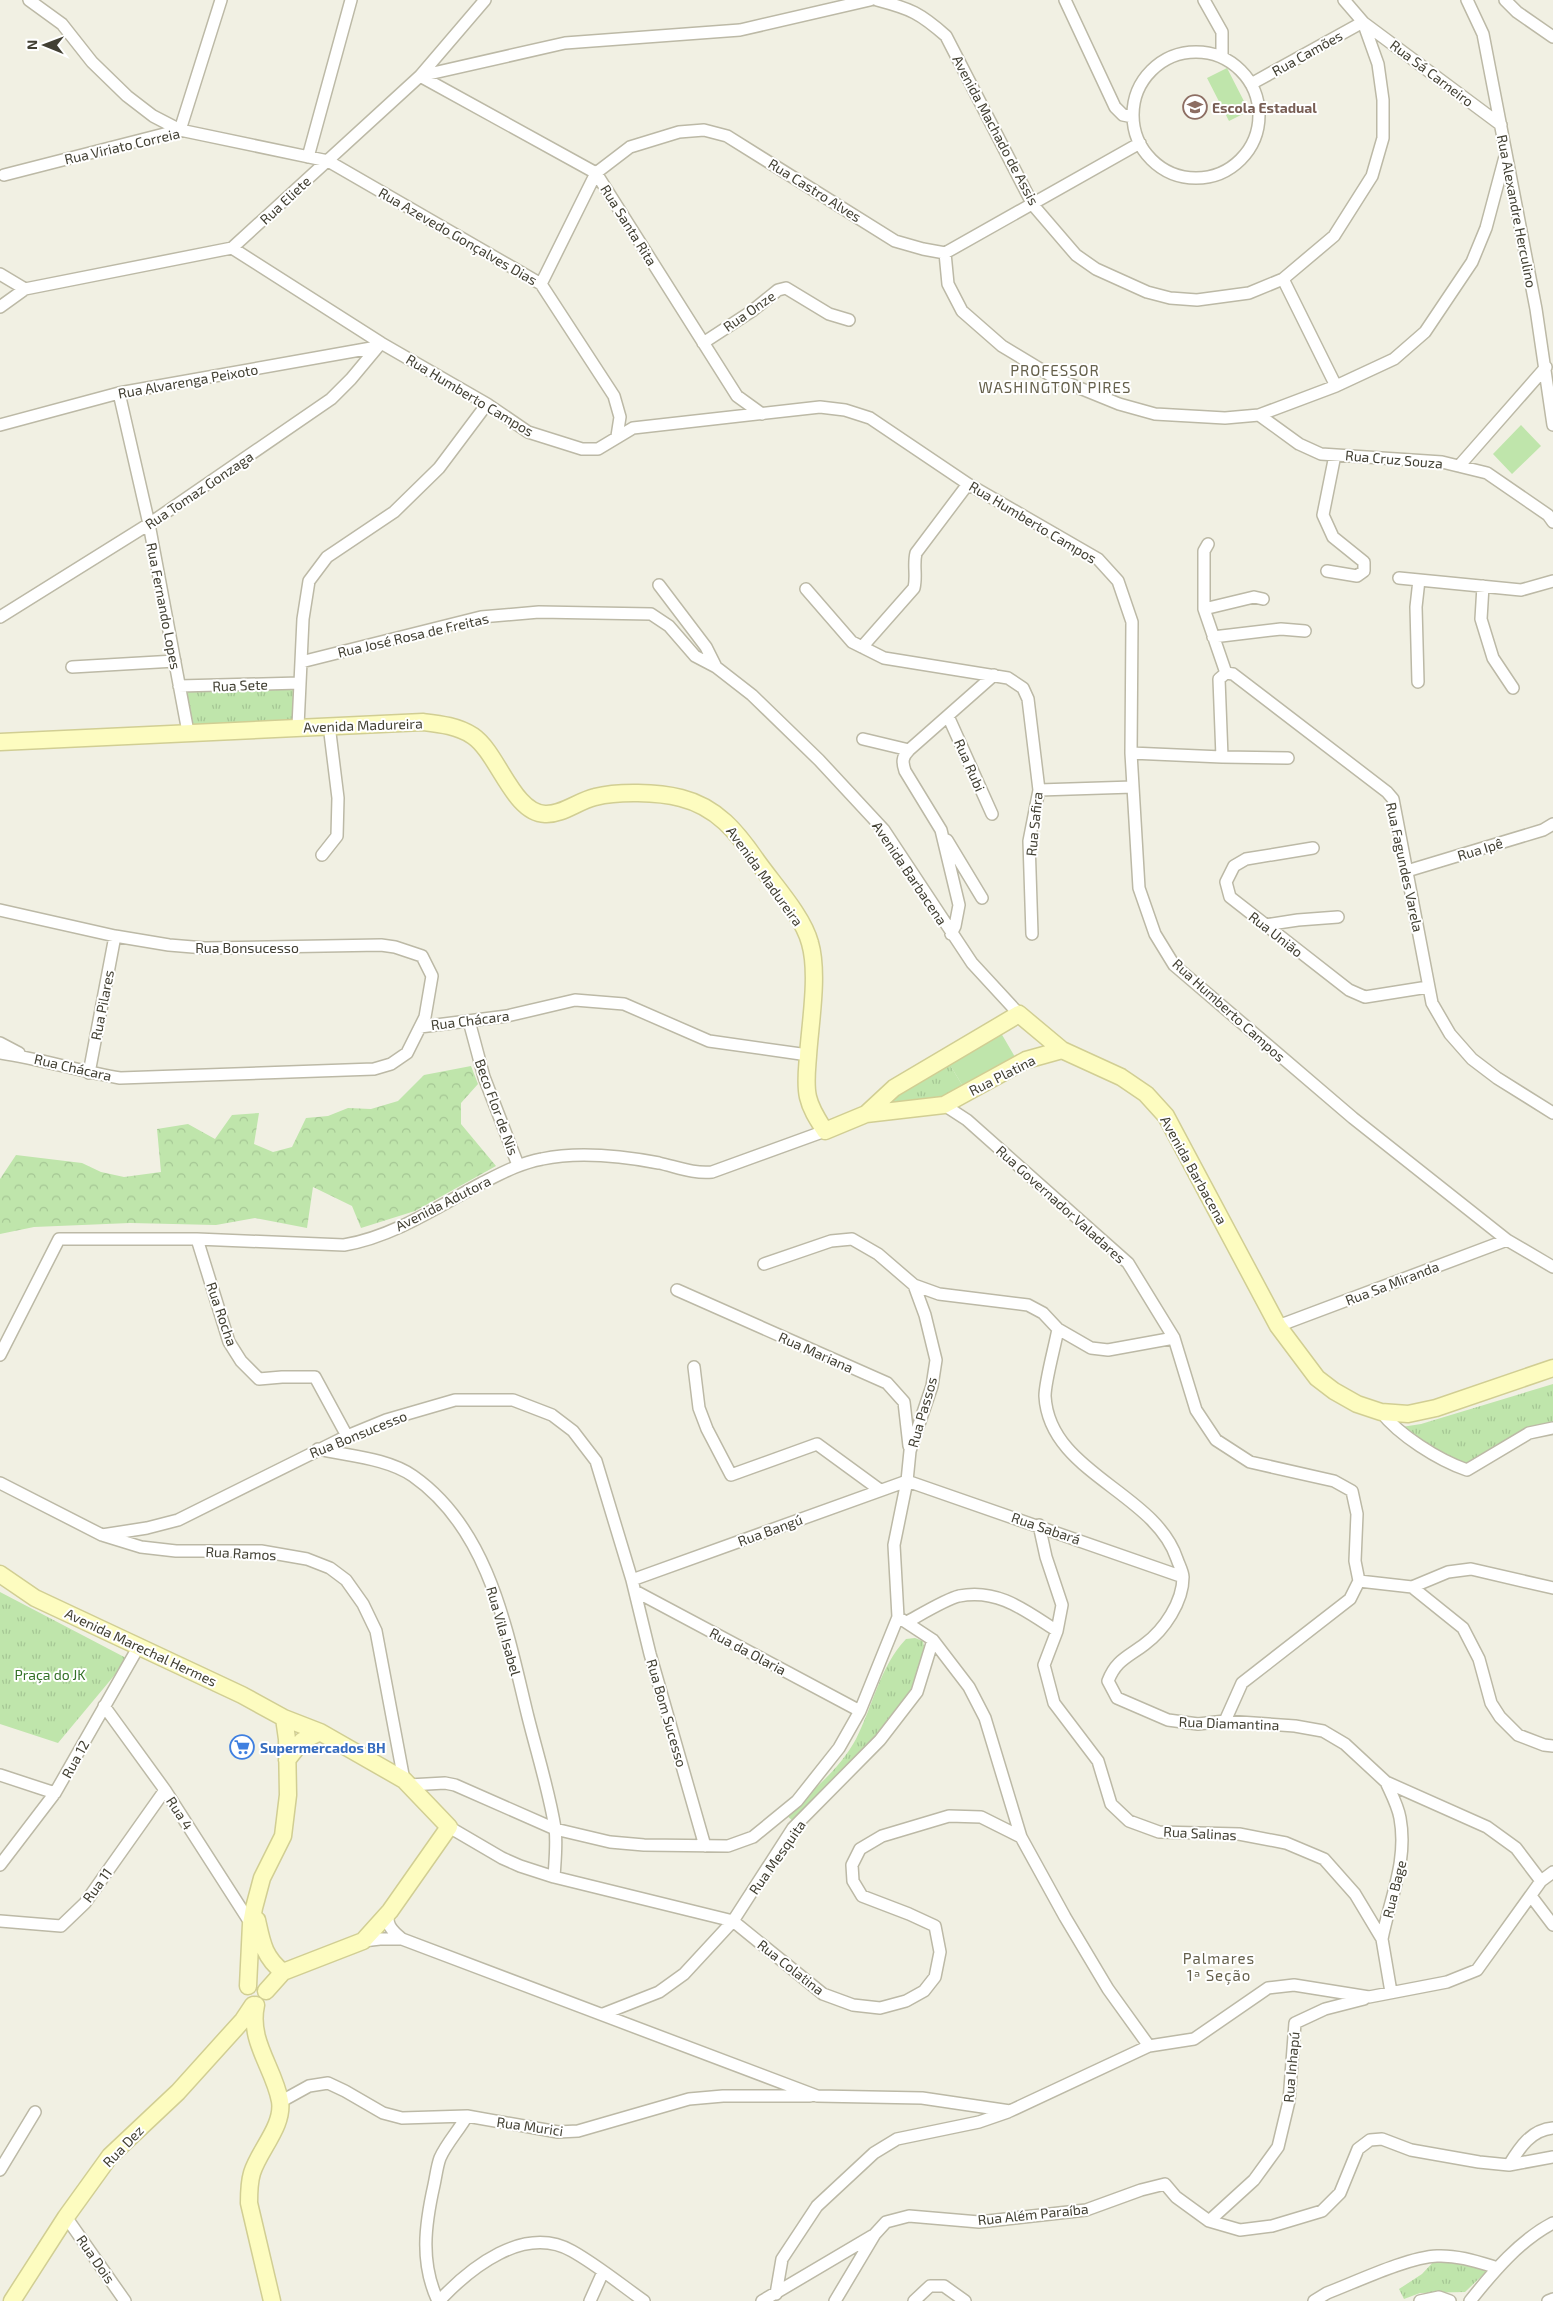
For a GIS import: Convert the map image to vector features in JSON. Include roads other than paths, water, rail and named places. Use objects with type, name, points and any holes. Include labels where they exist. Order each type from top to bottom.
[{"type":"street","points":[[29,0],[62,24],[92,62],[127,96],[153,116],[180,130],[221,0]]},
{"type":"street","points":[[308,157],[351,0]]},
{"type":"street","name":"Rua Eliete","points":[[232,248],[420,76],[485,0]]},
{"type":"street","points":[[420,76],[565,43],[740,30],[870,0]]},
{"type":"street","name":"Avenida Machado de Assis","points":[[877,0],[906,4],[924,16],[946,36],[1033,206],[1076,255],[1104,274],[1147,292],[1170,298],[1197,300],[1249,293],[1283,280],[1334,236],[1372,176],[1383,138],[1383,100],[1378,64],[1363,22],[1344,0]]},
{"type":"street","points":[[1065,0],[1115,107],[1122,115],[1133,117]]},
{"type":"street","points":[[1204,0],[1222,32],[1222,57]]},
{"type":"street","name":"Rua Alexandre Herculino","points":[[1467,0],[1483,34],[1546,367],[1553,425]]},
{"type":"street","points":[[1504,0],[1517,12],[1553,38]]},
{"type":"street","name":"Rua Camões","points":[[1251,84],[1363,22]]},
{"type":"street","name":"Rua Sá Carneiro","points":[[1363,22],[1501,124]]},
{"type":"street","points":[[1201,51],[1222,57],[1239,68],[1251,84],[1258,101],[1259,119],[1255,137],[1246,153],[1233,166],[1217,174],[1200,178],[1181,176],[1164,170],[1150,158],[1140,143],[1133,117],[1136,96],[1145,77],[1161,62],[1180,53],[1201,51]]},
{"type":"street","name":"Rua Santa Rita","points":[[420,76],[596,174],[737,396],[762,414]]},
{"type":"street","name":"Rua Viriato Correia","points":[[4,175],[180,130],[328,161]]},
{"type":"street","name":"Rua Castro Alves","points":[[541,284],[596,174],[630,147],[679,132],[704,130],[728,136],[895,240],[923,249],[946,253]]},
{"type":"street","points":[[1140,143],[1033,206],[946,253],[948,284],[962,311],[1002,346],[1055,378],[1119,404],[1155,414],[1225,418],[1259,414],[1336,386],[1394,359],[1425,332],[1472,262],[1486,228],[1506,152]]},
{"type":"street","name":"Rua Azevedo Gonçalves Dias","points":[[328,161],[541,284],[614,396],[620,417],[617,436]]},
{"type":"street","points":[[0,307],[26,289],[232,248]]},
{"type":"street","name":"Rua Humberto Campos","points":[[232,248],[379,345],[487,404],[528,432],[582,450],[598,449],[633,428],[820,407],[853,413],[870,418],[968,484],[1098,558],[1118,581],[1132,622],[1131,753],[1139,888],[1156,934],[1174,965],[1353,1118],[1507,1240],[1553,1267]]},
{"type":"street","points":[[0,274],[26,289]]},
{"type":"street","points":[[1283,280],[1336,386]]},
{"type":"street","name":"Rua Onze","points":[[703,343],[752,311],[778,290],[786,288],[829,314],[849,320]]},
{"type":"street","name":"Rua Alvarenga Peixoto","points":[[0,425],[119,393],[379,345]]},
{"type":"street","name":"Rua Tomaz Gonzaga","points":[[0,617],[149,524],[331,399],[352,379],[379,345]]},
{"type":"street","points":[[1459,466],[1546,367]]},
{"type":"street","name":"Rua Fernando Lopes","points":[[119,393],[149,524],[188,732]]},
{"type":"street","points":[[298,726],[303,619],[309,581],[327,557],[394,512],[439,468],[487,404]]},
{"type":"street","name":"Rua Cruz Souza","points":[[1259,414],[1299,444],[1321,454],[1442,462],[1487,473],[1548,515],[1553,522]]},
{"type":"street","points":[[1328,570],[1357,576],[1364,571],[1364,562],[1333,537],[1323,515],[1335,455]]},
{"type":"street","points":[[862,647],[914,588],[916,582],[914,561],[916,553],[968,484]]},
{"type":"street","points":[[1208,544],[1204,551],[1204,609],[1226,673],[1219,679],[1222,757]]},
{"type":"street","points":[[1399,578],[1521,590],[1553,581]]},
{"type":"street","points":[[1418,682],[1416,607],[1419,580]]},
{"type":"street","points":[[659,585],[706,647],[716,667]]},
{"type":"street","points":[[1483,586],[1481,619],[1493,658],[1513,688]]},
{"type":"street","name":"Rua Safira","points":[[806,589],[852,642],[884,658],[1008,678],[1023,688],[1028,699],[1039,790],[1029,841],[1032,934]]},
{"type":"street","points":[[1204,609],[1254,597],[1263,599]]},
{"type":"street","name":"Rua José Rosa de Freitas","points":[[301,662],[481,617],[539,612],[652,614],[668,626],[695,656],[716,667]]},
{"type":"street","points":[[1213,637],[1281,629],[1305,631]]},
{"type":"street","points":[[72,667],[175,661]]},
{"type":"street","name":"Avenida Barbacena","points":[[716,667],[752,695],[819,760],[884,830],[919,881],[951,934],[972,963],[1019,1014],[1062,1050],[1121,1077],[1146,1094],[1166,1116],[1278,1326],[1316,1378],[1357,1404],[1381,1412],[1408,1414],[1436,1408],[1553,1368]]},
{"type":"street","name":"Rua Fagundes Varela","points":[[1226,673],[1233,674],[1393,799],[1432,1003],[1450,1034],[1472,1060],[1553,1113]]},
{"type":"street","points":[[982,898],[905,771],[902,762],[904,754],[994,675]]},
{"type":"street","name":"Rua Sete","points":[[179,686],[300,683]]},
{"type":"street","name":"Rua Rubi","points":[[948,716],[992,814]]},
{"type":"street","name":"Avenida Madureira","points":[[0,742],[298,726],[423,722],[451,726],[474,736],[490,755],[519,798],[531,810],[545,814],[558,812],[594,797],[619,794],[681,798],[708,808],[735,830],[800,920],[810,943],[814,969],[806,1084],[813,1112],[825,1131]]},
{"type":"street","points":[[322,854],[337,836],[338,798],[330,725]]},
{"type":"street","points":[[863,739],[909,750]]},
{"type":"street","points":[[1131,753],[1288,758]]},
{"type":"street","points":[[1039,790],[1133,787]]},
{"type":"street","name":"Rua Ipê","points":[[1407,871],[1543,830],[1553,824]]},
{"type":"street","points":[[941,830],[958,905],[955,926],[951,934]]},
{"type":"street","name":"Rua União","points":[[1313,848],[1246,859],[1234,866],[1226,882],[1230,897],[1349,990],[1365,997],[1428,987]]},
{"type":"street","name":"Rua Bonsucesso","points":[[0,910],[115,936],[169,945],[205,948],[382,945],[395,947],[422,956],[432,976],[425,1017],[420,1026]]},
{"type":"street","points":[[1265,925],[1338,917]]},
{"type":"street","name":"Rua Pilares","points":[[89,1073],[115,936]]},
{"type":"street","name":"Rua Chácara","points":[[25,1057],[89,1073],[120,1078],[374,1070],[391,1064],[407,1053],[420,1026],[507,1016],[575,1000],[624,1004],[709,1041],[808,1055]]},
{"type":"street","points":[[866,1114],[894,1088],[1019,1014]]},
{"type":"street","name":"Beco Flor de Nis","points":[[469,1021],[484,1077],[518,1165]]},
{"type":"street","points":[[0,1043],[25,1057]]},
{"type":"street","name":"Rua Platina","points":[[944,1105],[1026,1060],[1062,1050]]},
{"type":"street","points":[[0,1053],[25,1057]]},
{"type":"street","name":"Avenida Adutora","points":[[0,1355],[60,1239],[197,1239],[344,1245],[358,1243],[408,1222],[518,1165],[544,1158],[591,1154],[659,1163],[702,1173],[712,1172],[866,1114],[944,1105]]},
{"type":"street","name":"Rua Governador Valadares","points":[[944,1105],[967,1120],[1128,1263],[1174,1338],[1196,1410],[1216,1440],[1250,1462],[1334,1481],[1352,1491],[1357,1514],[1354,1561],[1359,1581]]},
{"type":"street","name":"Rua Rocha","points":[[197,1239],[229,1342],[241,1361],[259,1379],[315,1377],[347,1436]]},
{"type":"street","points":[[764,1264],[831,1241],[852,1239],[878,1254],[914,1285],[939,1294],[1028,1305],[1043,1313],[1058,1329],[1091,1348],[1108,1350],[1174,1338]]},
{"type":"street","name":"Rua Sa Miranda","points":[[1278,1326],[1507,1240]]},
{"type":"street","name":"Rua Passos","points":[[907,1481],[910,1451],[932,1386],[936,1360],[925,1315],[914,1285]]},
{"type":"street","name":"Rua Mariana","points":[[677,1290],[887,1383],[904,1402],[910,1451]]},
{"type":"street","points":[[1058,1329],[1045,1396],[1054,1431],[1068,1450],[1140,1510],[1172,1544],[1183,1577]]},
{"type":"street","points":[[694,1367],[699,1408],[707,1429],[731,1475],[817,1444],[880,1490]]},
{"type":"street","name":"Rua Bonsucesso","points":[[102,1535],[147,1528],[178,1520],[318,1449],[386,1420],[455,1400],[513,1400],[552,1415],[573,1431],[596,1461],[632,1580]]},
{"type":"street","points":[[1381,1412],[1392,1426],[1455,1466],[1466,1470],[1529,1433],[1553,1428]]},
{"type":"street","name":"Rua Vila Isabel","points":[[318,1449],[386,1464],[412,1475],[450,1510],[472,1544],[490,1581],[504,1621],[555,1829],[554,1877]]},
{"type":"street","points":[[406,1783],[446,1783],[455,1785],[555,1829],[610,1842],[644,1845],[728,1846],[753,1837],[797,1801],[839,1748],[860,1712],[903,1620],[894,1545],[907,1481]]},
{"type":"street","name":"Rua Sabará","points":[[907,1481],[1039,1525],[1183,1577]]},
{"type":"street","name":"Rua Bangú","points":[[632,1580],[907,1481]]},
{"type":"street","points":[[0,1483],[102,1535]]},
{"type":"street","name":"Rua Salinas","points":[[1039,1525],[1046,1557],[1062,1605],[1057,1631],[1044,1665],[1054,1703],[1098,1761],[1111,1804],[1129,1821],[1159,1832],[1239,1834],[1286,1843],[1324,1859],[1355,1894],[1382,1939],[1391,1992]]},
{"type":"street","name":"Rua Ramos","points":[[102,1535],[141,1547],[176,1551],[261,1551],[307,1558],[330,1568],[346,1580],[363,1604],[376,1631],[406,1783]]},
{"type":"street","points":[[1225,1720],[1242,1684],[1350,1599],[1359,1581],[1412,1587],[1448,1572],[1471,1568],[1551,1585]]},
{"type":"street","name":"Avenida Marechal Hermes","points":[[0,1574],[35,1598],[242,1695],[284,1718],[320,1732],[406,1783],[449,1827]]},
{"type":"street","name":"Rua Diamantina","points":[[1183,1577],[1174,1613],[1147,1643],[1113,1667],[1108,1681],[1117,1698],[1168,1720],[1198,1724],[1225,1720],[1295,1726],[1323,1731],[1345,1744],[1386,1782],[1487,1827],[1516,1848],[1541,1881]]},
{"type":"street","name":"Rua Bom Sucesso","points":[[632,1580],[650,1654],[705,1846]]},
{"type":"street","points":[[1412,1587],[1463,1628],[1479,1659],[1491,1703],[1500,1717],[1518,1735],[1544,1745],[1553,1746]]},
{"type":"street","name":"Rua da Olaria","points":[[635,1591],[860,1712]]},
{"type":"street","points":[[903,1620],[958,1596],[985,1595],[1011,1601],[1057,1631]]},
{"type":"street","points":[[903,1620],[933,1640],[968,1687],[985,1718],[1021,1838],[1108,1989],[1149,2046]]},
{"type":"street","name":"Rua Mesquita","points":[[603,2014],[659,1992],[678,1979],[733,1921],[794,1828],[880,1740],[917,1692],[933,1640]]},
{"type":"street","name":"Rua 12","points":[[0,1865],[56,1793],[139,1646]]},
{"type":"street","name":"Rua 4","points":[[104,1706],[165,1790],[251,1924]]},
{"type":"street","points":[[272,2301],[249,2203],[248,2188],[252,2172],[278,2120],[280,2102],[258,2044],[254,2028],[256,1997],[251,1924],[262,1878],[283,1836],[288,1795],[287,1739],[284,1718]]},
{"type":"street","points":[[287,1760],[302,1741],[320,1732]]},
{"type":"street","points":[[0,1775],[56,1793]]},
{"type":"street","name":"Rua Bage","points":[[1382,1939],[1389,1906],[1402,1865],[1403,1843],[1400,1815],[1386,1782]]},
{"type":"street","name":"Rua 11","points":[[0,1921],[61,1926],[85,1903],[165,1790]]},
{"type":"street","name":"Rua Colatina","points":[[449,1827],[502,1858],[554,1877],[733,1921],[823,1994],[853,2005],[880,2008],[906,2001],[924,1991],[935,1977],[940,1952],[935,1926],[862,1896],[853,1882],[852,1865],[860,1849],[882,1836],[949,1816],[981,1817],[1021,1838]]},
{"type":"street","points":[[363,1941],[390,1911],[449,1827]]},
{"type":"street","points":[[776,2294],[782,2258],[817,2206],[874,2153],[897,2139],[979,2122],[1010,2111],[1149,2046],[1194,2039],[1268,1988],[1294,1985],[1369,1997],[1447,1982],[1477,1970],[1541,1881],[1553,1872]]},
{"type":"street","points":[[1530,1896],[1553,1925]]},
{"type":"street","points":[[254,1908],[263,1947],[272,1964],[283,1972],[363,1941],[402,1939],[817,2096]]},
{"type":"street","points":[[390,1911],[387,1917],[389,1926],[402,1939]]},
{"type":"street","name":"Rua Dez","points":[[12,2301],[66,2217],[110,2156],[178,2092],[233,2030],[256,1997],[283,1972]]},
{"type":"street","name":"Rua Inhapú","points":[[1209,2221],[1254,2180],[1278,2147],[1290,2101],[1295,2022],[1325,2009],[1369,1997]]},
{"type":"street","name":"Rua Murici","points":[[280,2102],[309,2086],[328,2084],[345,2091],[382,2113],[402,2118],[468,2116],[558,2132],[578,2131],[689,2099],[723,2096],[922,2098],[1010,2111]]},
{"type":"street","points":[[0,2170],[35,2112]]},
{"type":"street","points":[[468,2116],[440,2158],[428,2210],[425,2251],[426,2268],[430,2284],[438,2301],[474,2268],[499,2254],[520,2246],[536,2243],[553,2244],[571,2250],[644,2301]]},
{"type":"street","points":[[1509,2165],[1519,2148],[1532,2135],[1544,2129],[1553,2128]]},
{"type":"street","name":"Rua Além Paraíba","points":[[875,2234],[886,2222],[909,2216],[979,2222],[1086,2210],[1141,2190],[1165,2184],[1176,2197],[1209,2221],[1240,2230],[1272,2226],[1322,2210],[1340,2193],[1358,2150],[1370,2140],[1382,2139],[1411,2150],[1479,2162],[1509,2165],[1553,2156]]},
{"type":"street","name":"Rua Dois","points":[[66,2217],[125,2301]]},
{"type":"street","points":[[1470,2301],[1498,2268],[1540,2229],[1553,2223]]},
{"type":"street","points":[[762,2301],[875,2234]]},
{"type":"street","points":[[835,2301],[875,2234]]},
{"type":"street","points":[[1314,2301],[1336,2290],[1424,2258],[1437,2256],[1462,2257],[1498,2268]]},
{"type":"street","points":[[590,2301],[603,2272]]},
{"type":"street","points":[[914,2301],[930,2286],[944,2286],[964,2301]]},
{"type":"street","points":[[1420,2301],[1439,2297],[1450,2301]]},
{"type":"street","points":[[1548,2301],[1553,2299]]},
{"type":"place","name":"Escola Estadual","points":[[1195,107]]},
{"type":"place","name":"Supermercados BH","points":[[242,1747]]},
{"type":"district","name":"PROFESSOR WASHINGTON PIRES","points":[[1055,378]]},
{"type":"district","name":"Palmares 1ª Seção","points":[[1219,1966]]},
{"type":"park label","name":"Praça do JK","points":[[50,1674]]}]
